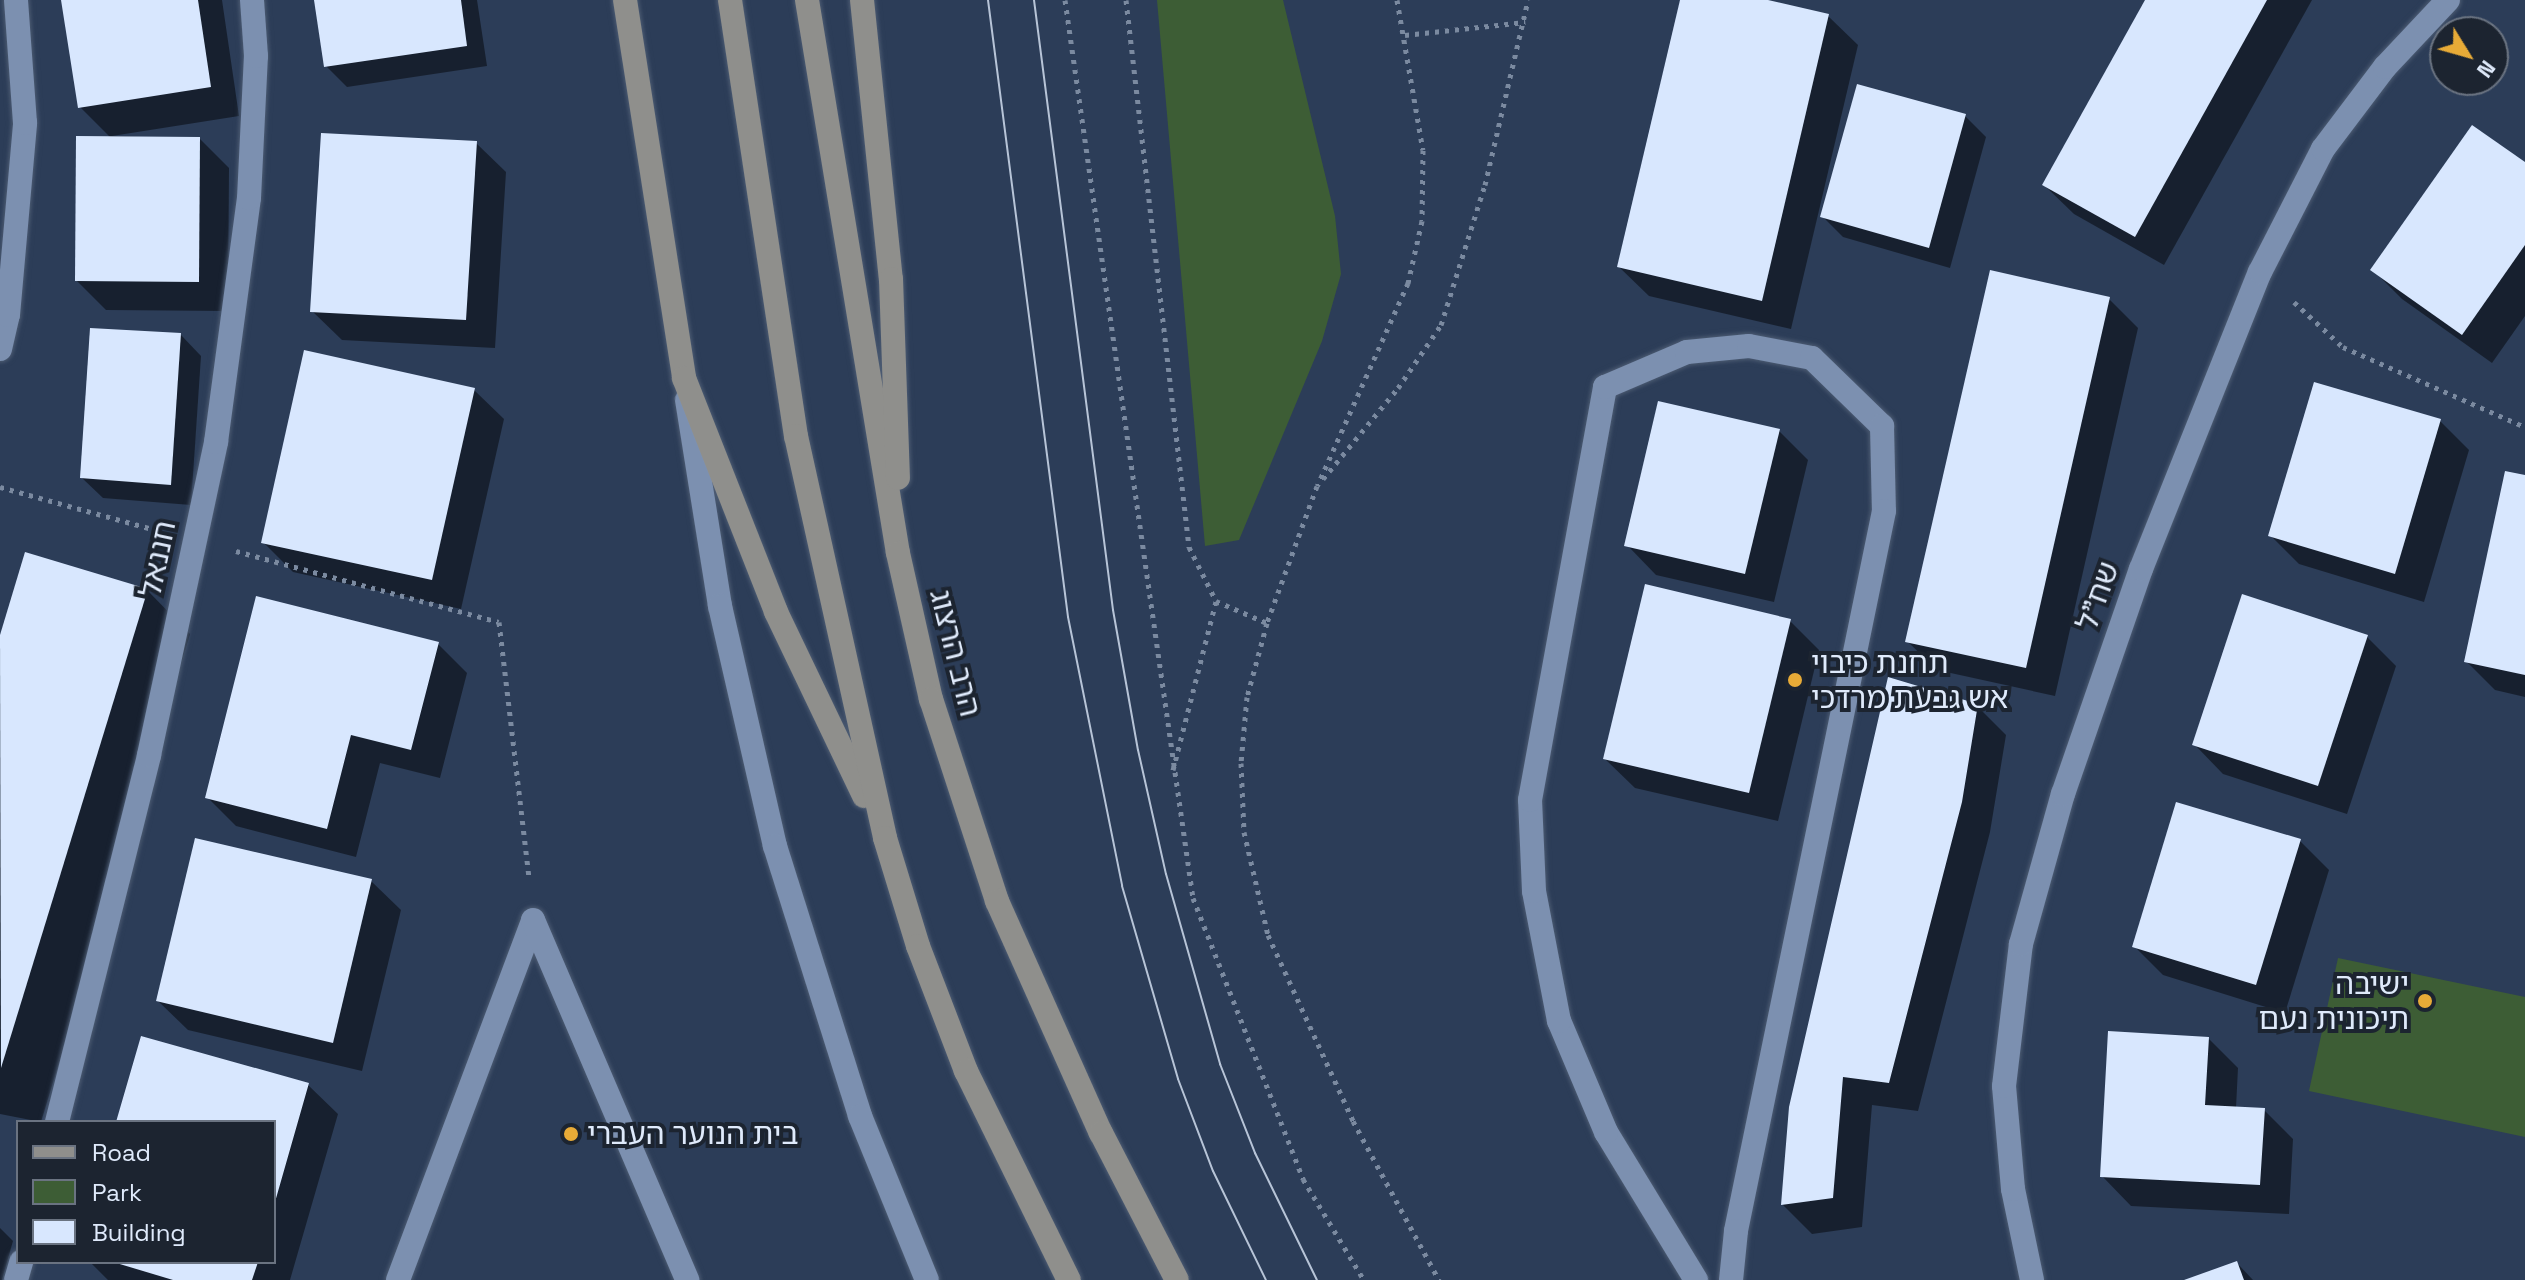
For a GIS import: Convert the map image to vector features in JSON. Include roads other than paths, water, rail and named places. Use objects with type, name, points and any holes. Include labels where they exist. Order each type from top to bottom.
[{"type":"main road","points":[[625,0],[684,378],[776,612],[885,838]]},
{"type":"main road","points":[[730,0],[796,436],[846,680],[885,838],[918,946],[966,1071],[1069,1280]]},
{"type":"main road","name":"הרב הרצוג","points":[[807,0],[898,553],[931,699],[997,901],[1101,1133],[1177,1280]]},
{"type":"main road","points":[[862,0],[897,361],[898,553]]},
{"type":"street","points":[[0,349],[25,123],[16,0]]},
{"type":"street","name":"חננאל","points":[[58,1120],[149,755],[216,442],[249,198],[256,56],[252,0]]},
{"type":"street","name":"שח\"ל","points":[[2032,1280],[2013,1189],[2004,1086],[2021,944],[2063,794],[2141,569],[2260,272],[2323,149],[2385,67],[2448,0]]},
{"type":"street","points":[[1696,1280],[1606,1132],[1559,1021],[1534,891],[1530,800],[1605,387],[1687,352],[1749,346],[1812,358],[1882,426],[1884,511],[1736,1231],[1731,1280]]},
{"type":"street","points":[[684,378],[720,606],[775,846],[860,1116],[927,1280]]},
{"type":"street","points":[[398,1280],[533,920],[687,1280]]},
{"type":"tram line","points":[[988,0],[1068,617],[1122,886],[1178,1079],[1213,1171],[1266,1280]]},
{"type":"tram line","points":[[1034,0],[1113,610],[1138,750],[1166,874],[1220,1064],[1255,1153],[1317,1280]]},
{"type":"place","name":"תחנת כיבוי אש גבעת מרדכי","points":[[1795,680]]},
{"type":"place","name":"ישיבה תיכונית נעם","points":[[2425,1001]]},
{"type":"place","name":"בית הנוער העברי","points":[[571,1134]]}]
